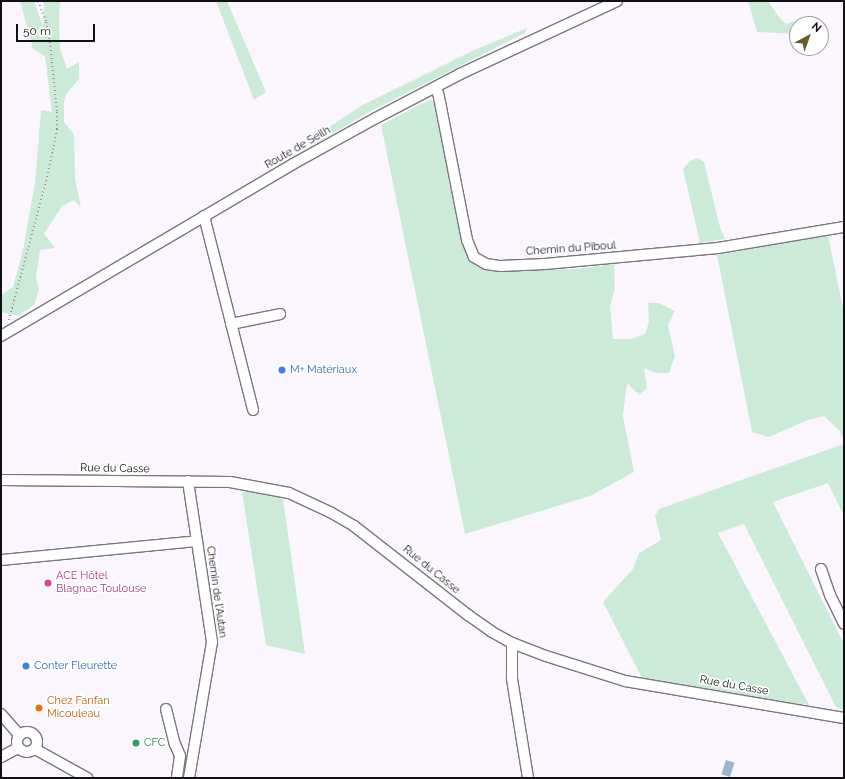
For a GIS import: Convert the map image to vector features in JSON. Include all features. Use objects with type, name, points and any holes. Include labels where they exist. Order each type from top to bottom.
[{"type":"street","name":"Route de Seilh","points":[[4,334],[204,216],[337,140],[436,87],[617,1]]},
{"type":"street","name":"Chemin du Piboul","points":[[436,87],[467,240],[474,257],[486,264],[501,266],[545,264],[710,249],[844,227]]},
{"type":"street","points":[[204,216],[253,410]]},
{"type":"street","points":[[231,324],[280,314]]},
{"type":"street","name":"Rue du Casse","points":[[1,480],[230,482],[289,493],[330,512],[369,537],[486,628],[512,643],[546,656],[625,681],[844,718]]},
{"type":"street","name":"Chemin de l'Autan","points":[[188,481],[212,642],[189,778]]},
{"type":"street","points":[[1,560],[197,541]]},
{"type":"street","points":[[821,569],[830,595],[844,624]]},
{"type":"street","points":[[512,643],[512,679],[528,778]]},
{"type":"street","points":[[166,709],[175,744],[180,756],[177,778]]},
{"type":"street","points":[[1,714],[19,735]]},
{"type":"street","points":[[26,732],[34,734],[37,742],[35,749],[26,753],[18,748],[16,743],[19,735],[26,732]]},
{"type":"street","points":[[1,756],[18,748]]},
{"type":"street","points":[[35,749],[87,778]]},
{"type":"path","points":[[4,334],[48,173],[57,129],[57,111],[50,43],[46,21],[38,1]]},
{"type":"green space","points":[[20,1],[34,1],[43,26],[44,1],[60,1],[60,48],[67,69],[79,62],[79,79],[67,93],[64,101],[64,122],[74,134],[75,179],[81,207],[74,200],[62,206],[44,234],[55,248],[40,250],[36,277],[39,290],[34,305],[18,316],[1,312],[1,295],[13,287],[23,250],[35,182],[41,110],[52,112],[45,56],[33,49]]},
{"type":"green space","points":[[216,1],[227,1],[266,92],[254,100]]},
{"type":"green space","points":[[748,1],[770,1],[770,4],[779,17],[786,24],[789,23],[789,34],[757,32]]},
{"type":"green space","points":[[527,28],[525,33],[371,111],[315,144],[305,143],[361,106],[472,51]]},
{"type":"green space","points":[[431,99],[436,106],[465,251],[475,264],[489,271],[577,269],[614,264],[615,288],[610,306],[613,339],[631,339],[645,334],[649,322],[648,303],[659,303],[675,311],[668,325],[675,356],[669,373],[656,373],[644,368],[647,388],[639,395],[627,383],[623,416],[634,472],[590,496],[465,534],[381,125]]},
{"type":"green space","points":[[698,158],[704,162],[720,227],[725,239],[700,243],[683,169],[690,161]]},
{"type":"green space","points":[[828,235],[844,313],[844,443],[840,431],[824,416],[808,420],[769,437],[752,432],[717,255]]},
{"type":"green space","points":[[844,444],[844,516],[828,483],[773,502],[844,644],[844,709],[836,707],[744,524],[718,533],[809,705],[735,696],[642,678],[603,602],[633,569],[639,553],[661,540],[655,516],[659,509]]},
{"type":"green space","points":[[257,491],[283,499],[305,654],[266,645],[242,492]]},
{"type":"water","points":[[726,760],[735,763],[730,777],[721,774]]},
{"type":"place","name":"M+ Matériaux","points":[[282,370]]},
{"type":"place","name":"ACE Hôtel Blagnac Toulouse","points":[[48,583]]},
{"type":"place","name":"Conter Fleurette","points":[[26,666]]},
{"type":"place","name":"Chez Fanfan Micouleau","points":[[39,708]]},
{"type":"place","name":"CFC","points":[[136,743]]}]
